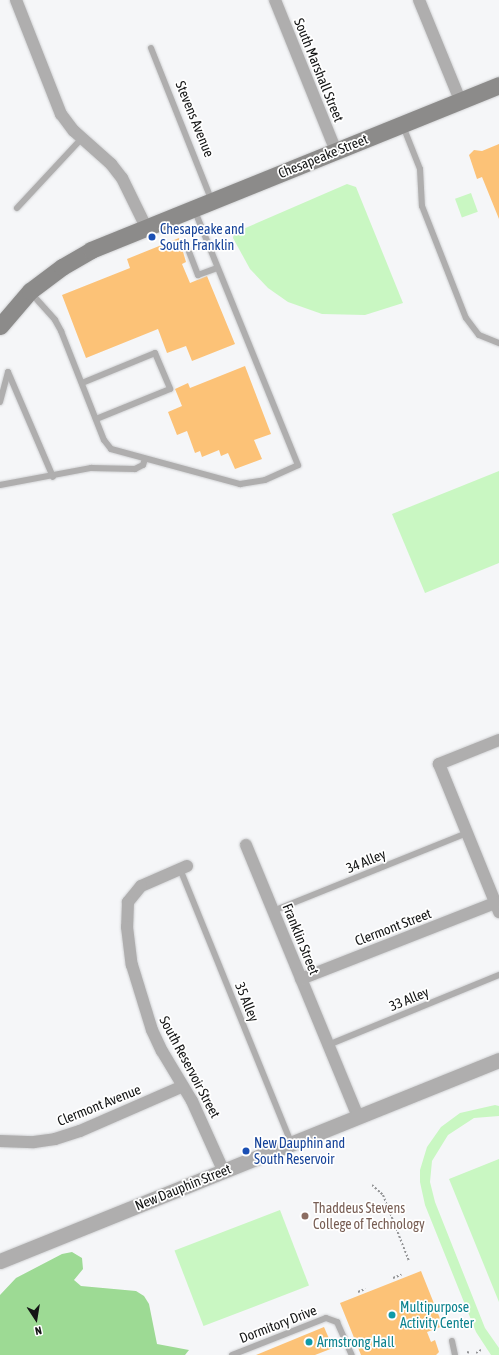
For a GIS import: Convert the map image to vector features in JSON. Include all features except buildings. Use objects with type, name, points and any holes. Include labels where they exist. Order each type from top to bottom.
[{"type":"main road","name":"Chesapeake Street","points":[[0,326],[30,291],[77,257],[146,227],[499,85]]},
{"type":"street","points":[[16,0],[59,108],[69,125],[122,178],[146,227]]},
{"type":"street","name":"South Marshall Street","points":[[275,0],[336,151]]},
{"type":"street","points":[[419,0],[460,100]]},
{"type":"street","points":[[497,908],[439,764],[499,740]]},
{"type":"street","name":"Franklin Street","points":[[246,844],[358,1117]]},
{"type":"street","name":"South Reservoir Street","points":[[184,867],[141,886],[128,902],[127,912],[132,965],[152,1030],[205,1125],[224,1170]]},
{"type":"street","name":"Clermont Street","points":[[301,979],[497,908]]},
{"type":"street","name":"New Dauphin Street","points":[[0,1261],[499,1060]]},
{"type":"street","name":"Clermont Avenue","points":[[0,1141],[34,1142],[55,1139],[80,1131],[182,1086]]},
{"type":"lane","name":"Stevens Avenue","points":[[150,48],[212,201]]},
{"type":"lane","points":[[402,124],[420,169],[422,206],[466,318],[479,335],[499,343]]},
{"type":"lane","points":[[17,208],[82,138]]},
{"type":"lane","points":[[30,291],[55,320],[104,440],[111,449],[240,484],[265,480],[298,465],[194,208]]},
{"type":"lane","points":[[188,249],[198,275],[217,268]]},
{"type":"lane","points":[[82,383],[155,353],[170,389],[96,419]]},
{"type":"lane","points":[[0,402],[8,372],[53,477]]},
{"type":"lane","points":[[0,485],[53,477],[91,468],[135,469],[143,465],[145,459]]},
{"type":"lane","name":"34 Alley","points":[[273,911],[467,833]]},
{"type":"lane","name":"35 Alley","points":[[184,867],[292,1144]]},
{"type":"lane","name":"33 Alley","points":[[328,1046],[499,975]]},
{"type":"lane","name":"Dormitory Drive","points":[[232,1355],[320,1319],[332,1319],[340,1326],[352,1355]]},
{"type":"lane","points":[[452,1341],[455,1355]]},
{"type":"path","points":[[372,1185],[383,1195],[409,1261]]},
{"type":"path","points":[[393,1278],[401,1274]]},
{"type":"path","points":[[358,1292],[365,1289]]},
{"type":"path","points":[[476,1353],[481,1350]]},
{"type":"green space","points":[[347,184],[356,187],[403,303],[365,315],[322,314],[288,302],[268,288],[250,269],[233,238],[234,233]]},
{"type":"green space","points":[[471,193],[478,212],[462,218],[455,199]]},
{"type":"green space","points":[[499,471],[499,563],[425,593],[392,514]]},
{"type":"green space","points":[[495,1105],[499,1106],[499,1116],[474,1118],[448,1135],[432,1161],[430,1182],[435,1202],[485,1328],[499,1348],[499,1355],[491,1355],[476,1332],[425,1205],[420,1182],[420,1170],[427,1147],[441,1127],[460,1113]]},
{"type":"green space","points":[[499,1159],[499,1302],[449,1179]]},
{"type":"green space","points":[[280,1210],[309,1286],[204,1326],[175,1250]]},
{"type":"green space","points":[[72,1252],[82,1258],[83,1269],[74,1280],[81,1286],[136,1291],[144,1296],[149,1304],[157,1344],[189,1350],[185,1355],[0,1355],[0,1295],[16,1278],[62,1254]]},
{"type":"place","name":"Chesapeake and South Franklin","points":[[152,237]]},
{"type":"place","name":"New Dauphin and South Reservoir","points":[[246,1151]]},
{"type":"place","name":"Thaddeus Stevens College of Technology","points":[[305,1216]]},
{"type":"place","name":"Multipurpose Activity Center","points":[[392,1315]]},
{"type":"place","name":"Armstrong Hall","points":[[309,1342]]}]
